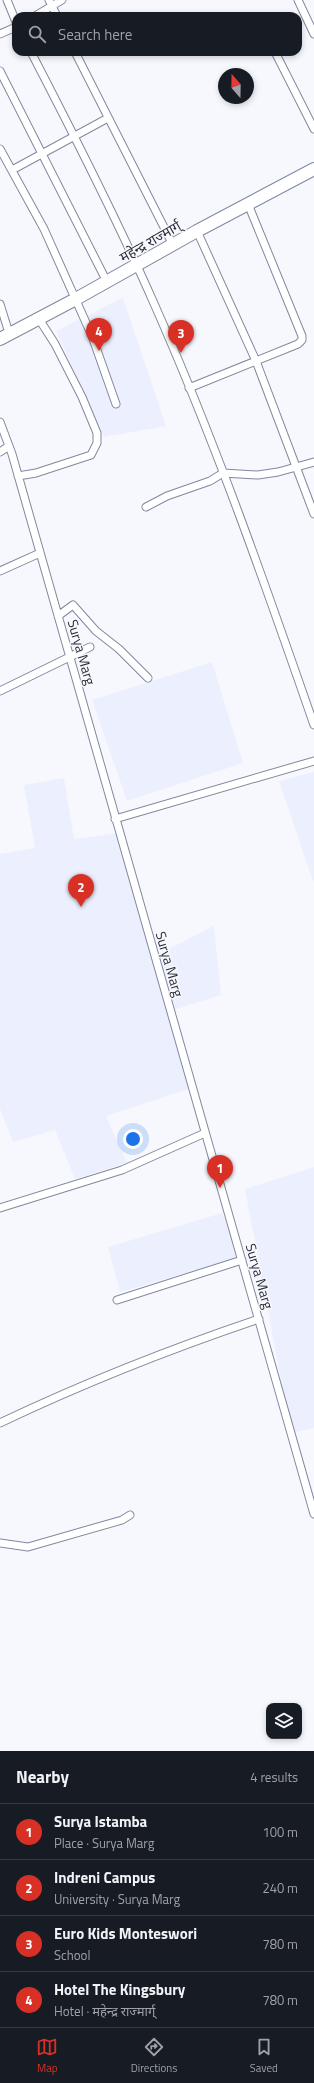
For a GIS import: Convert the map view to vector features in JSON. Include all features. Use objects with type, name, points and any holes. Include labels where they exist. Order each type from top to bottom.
[{"type":"highway","name":"महेन्द्र राज्मार्ग्","points":[[5,336],[40,319],[197,231],[314,169]]},
{"type":"street","points":[[6,0],[12,13]]},
{"type":"street","points":[[40,12],[51,3],[62,0]]},
{"type":"street","points":[[298,0],[314,34]]},
{"type":"street","points":[[0,34],[12,29]]},
{"type":"street","points":[[33,56],[75,137],[137,265],[223,473],[252,548],[314,724]]},
{"type":"street","points":[[77,56],[173,245]]},
{"type":"street","points":[[277,56],[314,129]]},
{"type":"street","points":[[0,71],[107,282]]},
{"type":"street","points":[[12,170],[108,118]]},
{"type":"street","points":[[1,153],[36,212],[74,300],[92,336],[116,404]]},
{"type":"street","points":[[188,388],[298,344],[302,340],[302,336],[248,204]]},
{"type":"street","points":[[197,231],[256,361],[314,514]]},
{"type":"street","points":[[0,304],[5,336]]},
{"type":"street","points":[[18,476],[36,473],[91,455],[97,443],[97,433],[82,397],[55,344],[40,319]]},
{"type":"street","name":"Surya Marg","points":[[0,422],[18,476],[70,656],[115,819],[314,1514]]},
{"type":"street","points":[[0,452],[9,446]]},
{"type":"street","points":[[146,506],[173,493],[210,481],[223,473],[258,475],[314,462]]},
{"type":"street","points":[[0,571],[40,553]]},
{"type":"street","points":[[58,616],[72,605],[96,631],[119,649],[148,678]]},
{"type":"street","points":[[0,690],[70,656],[90,648]]},
{"type":"street","points":[[115,819],[314,761]]},
{"type":"street","points":[[0,1208],[122,1170],[205,1133]]},
{"type":"street","points":[[117,1300],[242,1260]]},
{"type":"street","points":[[0,1423],[90,1381],[174,1348],[259,1319]]},
{"type":"street","points":[[0,1543],[28,1547],[122,1520],[130,1516]]},
{"type":"shaded area","points":[[123,298],[166,426],[104,437],[56,331]]},
{"type":"shaded area","points":[[212,662],[243,763],[127,801],[92,700]]},
{"type":"shaded area","points":[[314,772],[314,884],[279,781]]},
{"type":"shaded area","points":[[64,778],[74,839],[119,833],[155,956],[214,926],[221,995],[170,1011],[192,1088],[106,1116],[127,1163],[75,1179],[55,1130],[13,1142],[0,1109],[0,854],[35,848],[24,785]]},
{"type":"shaded area","points":[[314,1167],[314,1428],[291,1433],[245,1189]]},
{"type":"shaded area","points":[[222,1213],[241,1257],[120,1292],[108,1247]]},
{"type":"place","name":"Hotel The Kingsbury","points":[[99,351]]},
{"type":"place","name":"Euro Kids Monteswori","points":[[181,353]]},
{"type":"place","name":"Indreni Campus","points":[[81,907]]},
{"type":"place","name":"Surya Istamba","points":[[220,1188]]}]
